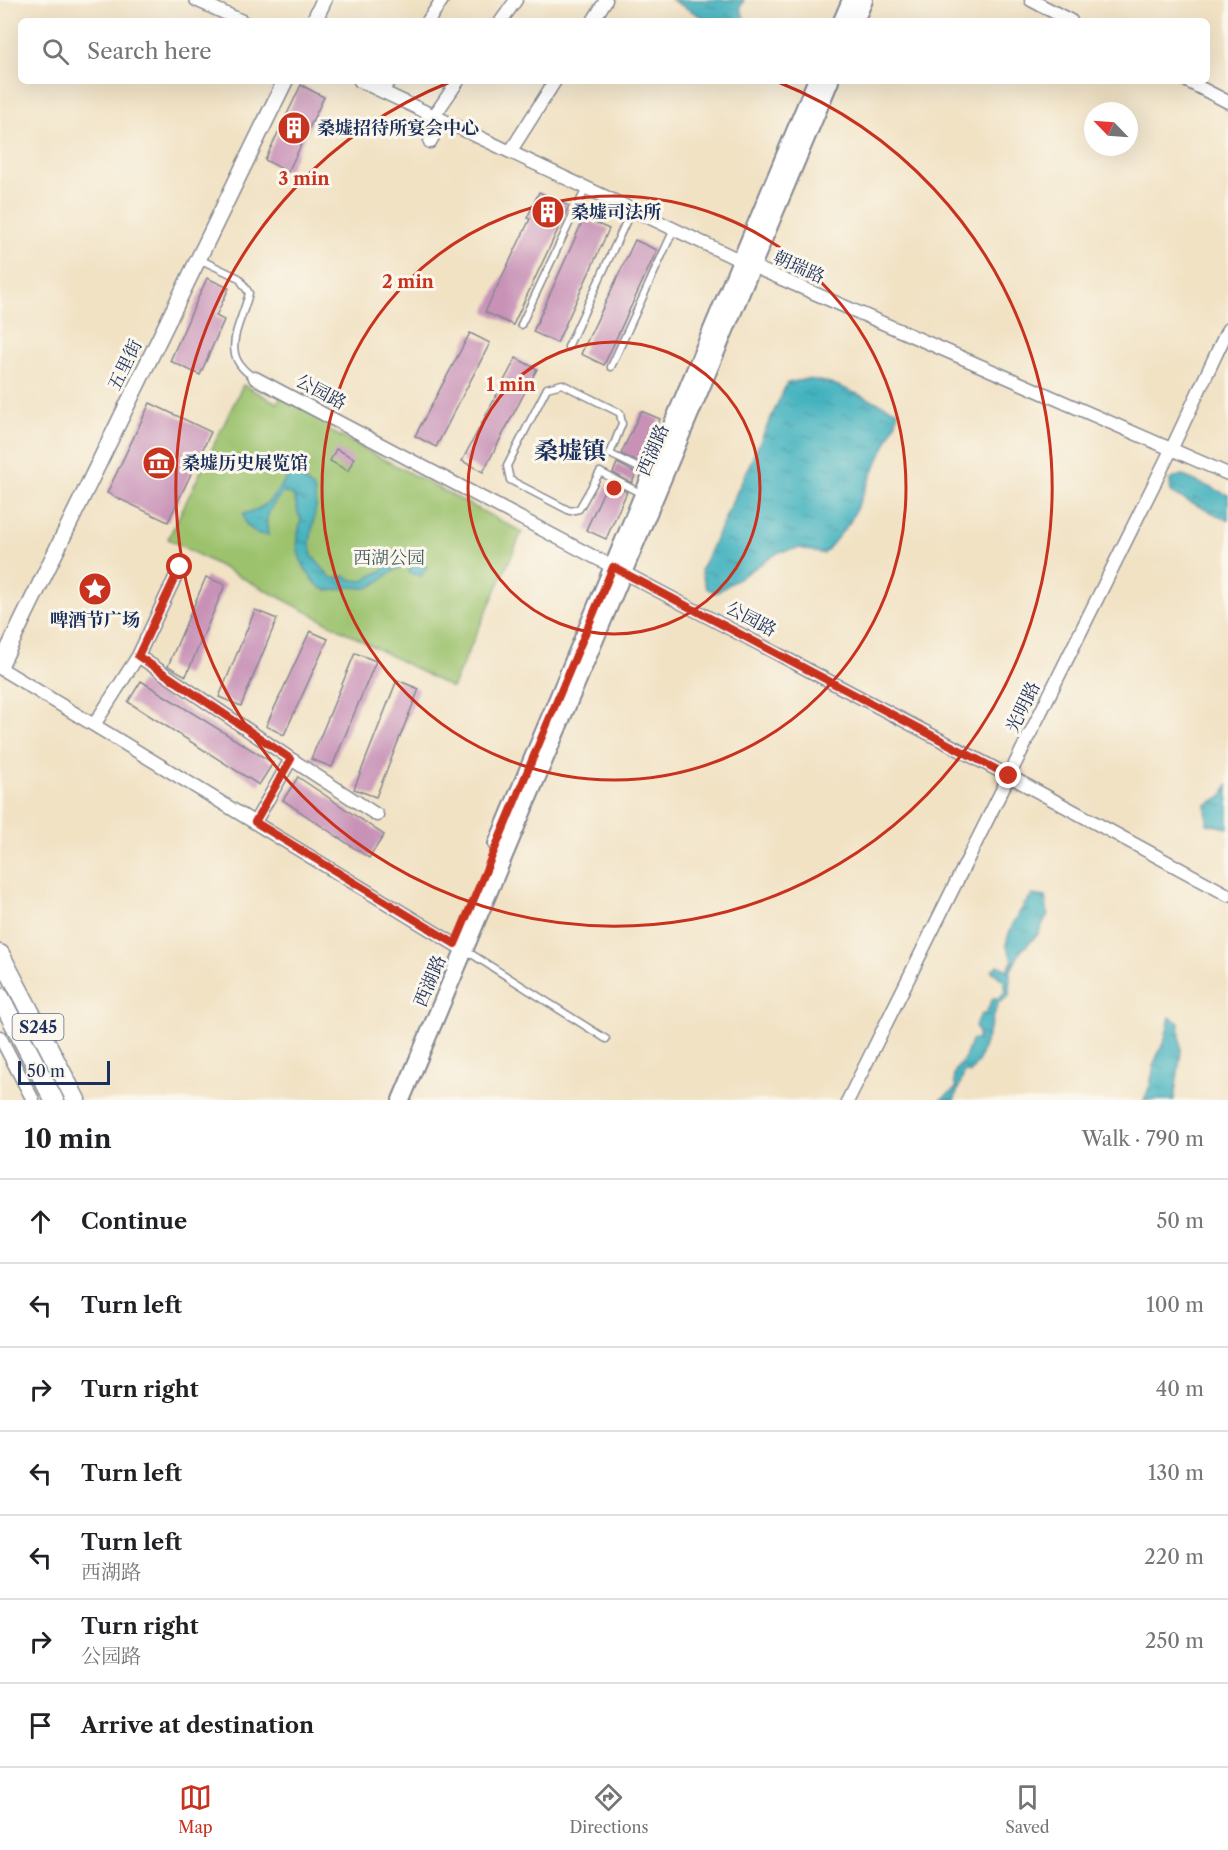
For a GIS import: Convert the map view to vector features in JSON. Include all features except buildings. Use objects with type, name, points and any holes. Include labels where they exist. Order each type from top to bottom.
[{"type":"main road","points":[[843,18],[851,0]]},
{"type":"main road","points":[[856,18],[864,0]]},
{"type":"main road","name":"西湖路","points":[[401,1100],[460,947],[746,263],[815,84]]},
{"type":"main road","name":"西湖路","points":[[618,569],[651,474],[829,84]]},
{"type":"main road","name":"西湖路","points":[[389,1100],[460,947]]},
{"type":"main road","name":"S245","points":[[0,954],[76,1100]]},
{"type":"main road","name":"S245","points":[[0,997],[54,1100]]},
{"type":"street","points":[[196,0],[235,18]]},
{"type":"street","points":[[315,18],[324,0]]},
{"type":"street","points":[[430,18],[442,0]]},
{"type":"street","points":[[503,18],[516,0]]},
{"type":"street","points":[[595,18],[606,0]]},
{"type":"street","points":[[1031,0],[1065,18]]},
{"type":"street","name":"五里街","points":[[0,667],[284,84]]},
{"type":"street","points":[[430,142],[456,84]]},
{"type":"street","points":[[510,152],[553,84]]},
{"type":"street","points":[[1193,84],[1228,102]]},
{"type":"street","name":"朝瑞路","points":[[386,86],[439,118],[746,263],[1228,474]]},
{"type":"street","name":"光明路","points":[[848,1100],[1171,450],[1228,329]]},
{"type":"street","name":"公园路","points":[[255,378],[1009,776],[1228,895]]},
{"type":"street","points":[[94,725],[138,656],[180,567]]},
{"type":"street","points":[[138,656],[377,815]]},
{"type":"street","points":[[0,667],[460,947]]},
{"type":"street","points":[[255,822],[291,759]]},
{"type":"street","points":[[0,1037],[33,1100]]},
{"type":"lane","points":[[521,325],[586,188]]},
{"type":"lane","points":[[568,346],[632,209]]},
{"type":"lane","points":[[611,367],[674,229]]},
{"type":"lane","points":[[198,259],[239,278],[249,293],[244,313],[234,335],[234,354],[243,371],[255,378]]},
{"type":"lane","points":[[643,494],[600,472],[579,509],[570,511],[510,480],[507,466],[548,388],[562,384],[620,413],[622,424],[610,454],[651,474]]},
{"type":"lane","points":[[460,947],[606,1039]]},
{"type":"green space","name":"西湖公园","points":[[243,385],[277,403],[281,397],[331,423],[328,430],[522,532],[452,688],[168,539]]},
{"type":"water","points":[[672,0],[744,0],[740,8],[743,18],[704,18]]},
{"type":"water","points":[[807,379],[831,383],[898,411],[896,422],[850,522],[824,554],[800,548],[779,552],[716,593],[706,588],[701,570],[787,383]]},
{"type":"water","points":[[293,471],[314,489],[316,506],[310,543],[312,556],[332,579],[344,576],[363,581],[397,559],[406,557],[415,558],[427,567],[421,576],[409,573],[411,563],[400,567],[367,588],[350,587],[327,590],[317,585],[305,568],[298,551],[301,519],[292,494],[282,493],[271,508],[267,517],[268,535],[257,534],[246,524],[243,514],[267,503]]},
{"type":"water","points":[[1181,475],[1228,495],[1228,520],[1171,493],[1170,480]]},
{"type":"water","points":[[1228,784],[1228,828],[1207,824],[1206,805],[1223,796]]},
{"type":"water","points":[[1032,895],[1045,897],[1048,914],[1038,934],[1021,951],[1010,972],[1009,996],[998,1003],[979,1060],[970,1073],[965,1071],[954,1100],[940,1100],[956,1088],[955,1071],[966,1055],[972,1039],[978,1040],[975,1026],[981,1015],[986,1013],[993,998],[999,998],[1006,991],[1004,981],[992,971],[998,965],[1007,970],[1013,960],[1007,947],[1011,928]]},
{"type":"water","points":[[1170,1017],[1179,1023],[1181,1052],[1174,1100],[1144,1100],[1150,1086],[1155,1061],[1165,1039]]},
{"type":"place","name":"桑墟招待所宴会中心","points":[[294,128]]},
{"type":"place","name":"桑墟司法所","points":[[548,212]]},
{"type":"place","name":"桑墟历史展览馆","points":[[159,463]]},
{"type":"place","name":"啤酒节广场","points":[[95,589]]},
{"type":"district","name":"桑墟镇","points":[[570,450]]},
{"type":"route","points":[[180,567],[138,656],[291,759],[255,822],[455,944],[613,567],[1009,776]]}]
